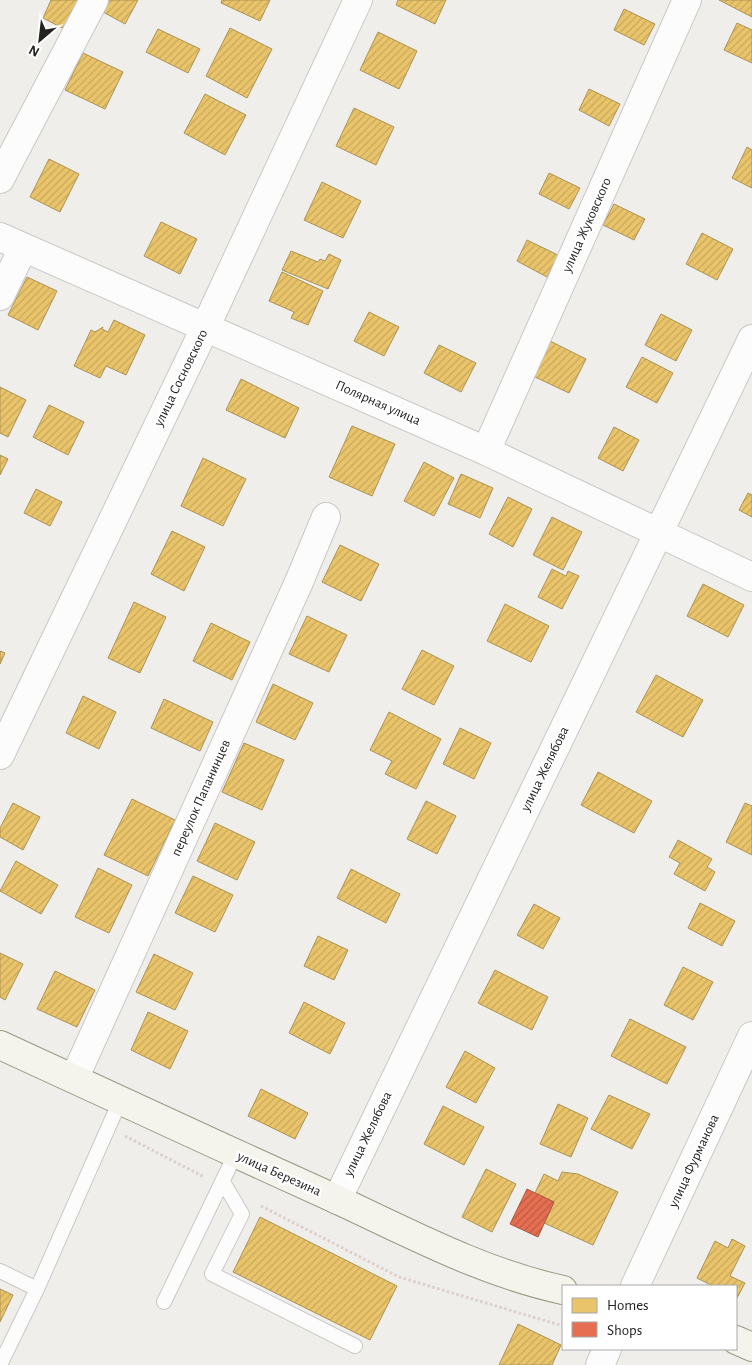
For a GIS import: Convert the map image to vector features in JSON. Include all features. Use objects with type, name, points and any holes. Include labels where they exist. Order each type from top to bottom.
[{"type":"street","points":[[0,179],[94,0]]},
{"type":"street","name":"улица Сосновского","points":[[0,755],[205,328],[358,0]]},
{"type":"street","name":"улица Жуковского","points":[[486,451],[687,0]]},
{"type":"street","points":[[0,296],[11,242]]},
{"type":"street","name":"Полярная улица","points":[[11,242],[486,451],[752,577]]},
{"type":"street","name":"улица Желябова","points":[[337,1200],[752,339]]},
{"type":"street","name":"переулок Папанинцев","points":[[74,1079],[300,582],[326,516]]},
{"type":"street","name":"улица Фурманова","points":[[635,1285],[752,1036]]},
{"type":"street","name":"улица Березина","points":[[0,1045],[235,1155],[457,1255],[562,1290]]},
{"type":"street","points":[[737,1340],[752,1347]]},
{"type":"street","points":[[600,1365],[607,1350]]},
{"type":"lane","points":[[0,1365],[37,1289],[120,1101]]},
{"type":"lane","points":[[164,1302],[224,1186],[235,1155]]},
{"type":"lane","points":[[224,1186],[242,1214],[212,1274],[355,1346]]},
{"type":"lane","points":[[0,1271],[37,1289]]},
{"type":"path","points":[[108,1128],[399,1277],[562,1326]]},
{"type":"building: Homes","points":[[51,0],[83,0],[68,31],[43,18]]},
{"type":"building: Homes","points":[[109,0],[138,0],[125,24],[103,12]]},
{"type":"building: Homes","points":[[222,0],[270,0],[260,21],[221,3]]},
{"type":"building: Homes","points":[[398,0],[446,0],[435,24],[396,5]]},
{"type":"building: Homes","points":[[719,0],[752,0],[752,17]]},
{"type":"building: Homes","points":[[624,9],[655,24],[644,45],[614,30]]},
{"type":"building: Homes","points":[[737,23],[752,30],[752,63],[724,50]]},
{"type":"building: Homes","points":[[230,28],[272,49],[247,98],[206,76]]},
{"type":"building: Homes","points":[[158,29],[200,49],[188,73],[146,52]]},
{"type":"building: Homes","points":[[378,32],[417,51],[399,89],[360,70]]},
{"type":"building: Homes","points":[[83,53],[123,72],[105,109],[65,90]]},
{"type":"building: Homes","points":[[589,89],[620,104],[609,126],[579,110]]},
{"type":"building: Homes","points":[[205,94],[246,115],[225,155],[184,133]]},
{"type":"building: Homes","points":[[354,108],[394,127],[376,165],[336,146]]},
{"type":"building: Homes","points":[[747,147],[752,150],[752,188],[732,178]]},
{"type":"building: Homes","points":[[49,159],[79,174],[60,212],[30,197]]},
{"type":"building: Homes","points":[[549,173],[580,188],[569,209],[539,194]]},
{"type":"building: Homes","points":[[322,182],[361,201],[343,238],[304,220]]},
{"type":"building: Homes","points":[[614,204],[645,219],[634,240],[603,225]]},
{"type":"building: Homes","points":[[161,222],[197,239],[180,274],[144,256]]},
{"type":"building: Homes","points":[[702,233],[733,249],[717,280],[686,264]]},
{"type":"building: Homes","points":[[527,240],[558,255],[547,277],[517,261]]},
{"type":"building: Homes","points":[[291,251],[318,262],[320,259],[325,261],[329,254],[341,260],[328,289],[282,270]]},
{"type":"building: Homes","points":[[282,272],[323,291],[308,325],[291,318],[294,312],[269,301]]},
{"type":"building: Homes","points":[[27,277],[57,291],[38,330],[8,315]]},
{"type":"building: Homes","points":[[369,312],[399,327],[384,356],[354,341]]},
{"type":"building: Homes","points":[[661,314],[692,330],[676,361],[645,345]]},
{"type":"building: Homes","points":[[114,320],[145,335],[126,375],[106,366],[100,378],[74,366],[91,330],[95,332],[103,327],[102,329],[108,332]]},
{"type":"building: Homes","points":[[550,341],[586,359],[569,393],[533,376]]},
{"type":"building: Homes","points":[[439,345],[476,363],[461,392],[424,373]]},
{"type":"building: Homes","points":[[642,357],[673,373],[657,403],[626,387]]},
{"type":"building: Homes","points":[[241,379],[299,408],[285,438],[226,410]]},
{"type":"building: Homes","points":[[0,387],[26,400],[8,437],[0,433]]},
{"type":"building: Homes","points":[[49,405],[84,422],[68,455],[33,437]]},
{"type":"building: Homes","points":[[352,426],[395,444],[372,496],[329,477]]},
{"type":"building: Homes","points":[[614,427],[639,440],[623,471],[598,458]]},
{"type":"building: Homes","points":[[0,455],[8,459],[0,475]]},
{"type":"building: Homes","points":[[203,458],[246,479],[223,526],[181,506]]},
{"type":"building: Homes","points":[[424,462],[454,478],[434,516],[404,501]]},
{"type":"building: Homes","points":[[461,474],[493,488],[480,518],[448,504]]},
{"type":"building: Homes","points":[[36,489],[62,502],[50,526],[24,513]]},
{"type":"building: Homes","points":[[748,493],[752,495],[752,517],[739,510]]},
{"type":"building: Homes","points":[[508,497],[532,509],[513,547],[489,534]]},
{"type":"building: Homes","points":[[552,517],[582,532],[563,570],[533,555]]},
{"type":"building: Homes","points":[[172,531],[205,547],[184,591],[151,574]]},
{"type":"building: Homes","points":[[340,545],[379,564],[361,601],[322,582]]},
{"type":"building: Homes","points":[[552,569],[566,576],[568,571],[579,576],[562,609],[538,597]]},
{"type":"building: Homes","points":[[703,584],[744,605],[728,637],[687,616]]},
{"type":"building: Homes","points":[[134,602],[166,617],[140,673],[108,658]]},
{"type":"building: Homes","points":[[505,604],[549,626],[531,662],[487,641]]},
{"type":"building: Homes","points":[[307,616],[347,635],[329,672],[289,654]]},
{"type":"building: Homes","points":[[211,623],[250,642],[232,680],[193,661]]},
{"type":"building: Homes","points":[[422,650],[454,666],[434,705],[402,689]]},
{"type":"building: Homes","points":[[0,651],[5,653],[0,664]]},
{"type":"building: Homes","points":[[656,675],[703,700],[683,737],[636,712]]},
{"type":"building: Homes","points":[[273,684],[313,703],[295,740],[256,722]]},
{"type":"building: Homes","points":[[83,696],[116,712],[99,749],[66,733]]},
{"type":"building: Homes","points":[[164,699],[213,722],[200,751],[151,728]]},
{"type":"building: Homes","points":[[389,712],[441,739],[416,789],[385,774],[392,761],[370,750]]},
{"type":"building: Homes","points":[[460,728],[491,743],[474,779],[443,764]]},
{"type":"building: Homes","points":[[244,743],[284,760],[262,810],[222,792]]},
{"type":"building: Homes","points":[[598,772],[652,801],[634,833],[581,805]]},
{"type":"building: Homes","points":[[132,799],[175,820],[148,876],[104,855]]},
{"type":"building: Homes","points":[[426,801],[456,816],[437,854],[407,839]]},
{"type":"building: Homes","points":[[13,803],[40,817],[23,850],[0,837],[0,828]]},
{"type":"building: Homes","points":[[745,803],[752,806],[752,855],[726,842]]},
{"type":"building: Homes","points":[[215,823],[255,842],[237,880],[197,861]]},
{"type":"building: Homes","points":[[678,840],[712,859],[707,867],[715,872],[705,891],[674,874],[680,863],[669,857]]},
{"type":"building: Homes","points":[[16,861],[58,885],[41,914],[0,891]]},
{"type":"building: Homes","points":[[98,868],[132,885],[109,933],[75,917]]},
{"type":"building: Homes","points":[[351,869],[400,894],[386,923],[337,898]]},
{"type":"building: Homes","points":[[193,876],[233,895],[215,932],[175,913]]},
{"type":"building: Homes","points":[[700,903],[735,921],[722,946],[688,928]]},
{"type":"building: Homes","points":[[534,904],[560,918],[543,949],[517,935]]},
{"type":"building: Homes","points":[[318,936],[348,950],[334,980],[304,966]]},
{"type":"building: Homes","points":[[0,953],[23,964],[5,1000],[0,997]]},
{"type":"building: Homes","points":[[154,954],[193,973],[175,1010],[136,992]]},
{"type":"building: Homes","points":[[683,967],[713,982],[693,1020],[664,1005]]},
{"type":"building: Homes","points":[[495,970],[548,997],[532,1030],[478,1003]]},
{"type":"building: Homes","points":[[55,971],[95,990],[77,1027],[37,1009]]},
{"type":"building: Homes","points":[[304,1002],[345,1023],[330,1054],[289,1033]]},
{"type":"building: Homes","points":[[148,1012],[188,1031],[170,1069],[131,1050]]},
{"type":"building: Homes","points":[[630,1019],[686,1047],[667,1084],[611,1056]]},
{"type":"building: Homes","points":[[465,1051],[495,1068],[476,1103],[446,1087]]},
{"type":"building: Homes","points":[[261,1089],[308,1113],[295,1139],[248,1116]]},
{"type":"building: Homes","points":[[609,1095],[650,1114],[632,1149],[591,1129]]},
{"type":"building: Homes","points":[[558,1104],[588,1118],[571,1157],[540,1144]]},
{"type":"building: Homes","points":[[443,1106],[484,1127],[464,1165],[424,1144]]},
{"type":"building: Homes","points":[[486,1169],[516,1184],[492,1232],[462,1217]]},
{"type":"building: Homes","points":[[562,1172],[578,1174],[618,1192],[593,1245],[544,1223],[554,1202],[535,1193],[544,1174],[558,1181]]},
{"type":"building: Homes","points":[[260,1217],[397,1286],[370,1340],[233,1272]]},
{"type":"building: Homes","points":[[732,1239],[745,1246],[730,1276],[745,1283],[737,1298],[737,1285],[711,1285],[697,1278],[715,1241],[728,1248]]},
{"type":"building: Homes","points":[[0,1289],[13,1295],[0,1322]]},
{"type":"building: Homes","points":[[518,1324],[561,1345],[552,1365],[499,1365]]},
{"type":"building: Shops","points":[[527,1189],[554,1202],[538,1237],[510,1224]]}]
